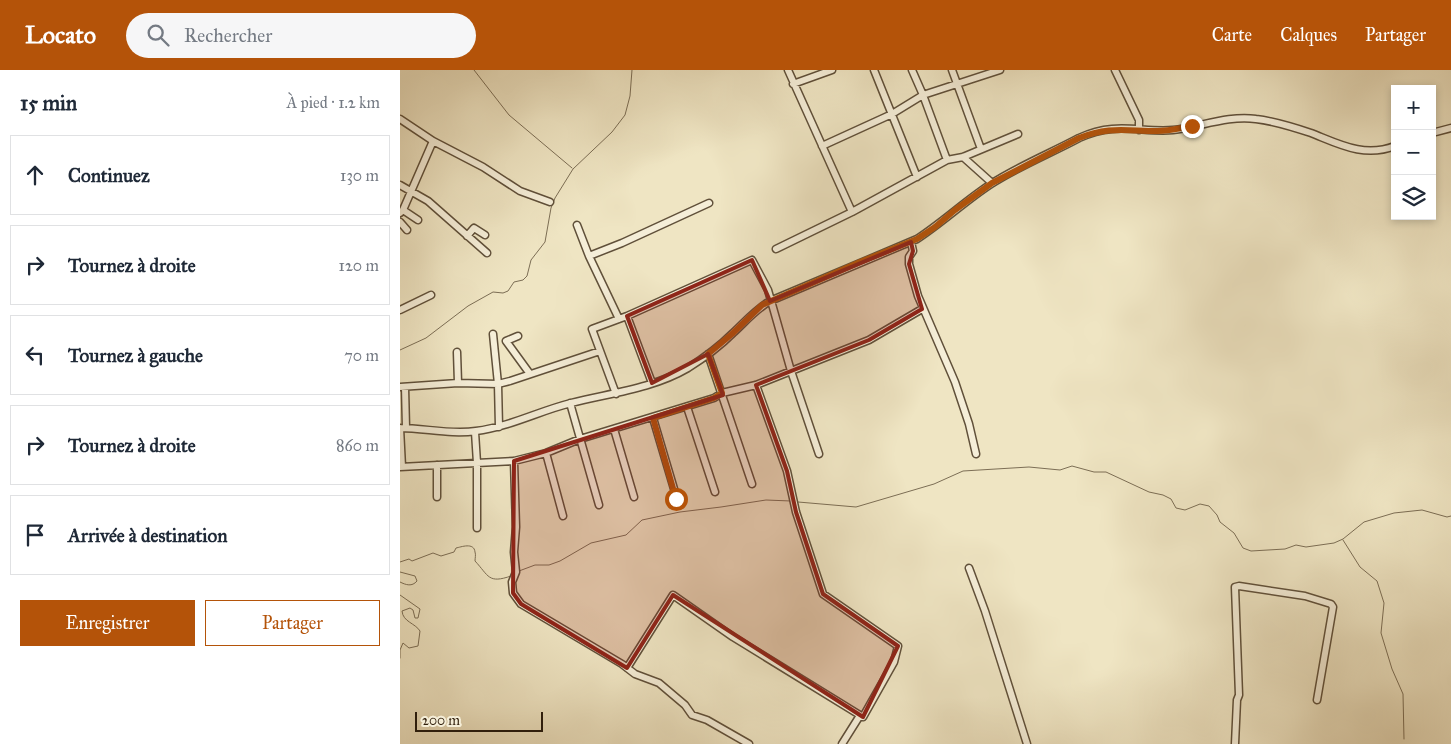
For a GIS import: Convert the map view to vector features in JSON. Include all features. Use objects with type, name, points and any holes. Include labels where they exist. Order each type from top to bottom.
[{"type":"street","points":[[788,70],[852,212]]},
{"type":"street","points":[[793,84],[832,70]]},
{"type":"street","points":[[874,70],[917,177]]},
{"type":"street","points":[[912,70],[947,160]]},
{"type":"street","points":[[952,70],[981,149]]},
{"type":"street","points":[[1115,70],[1139,120],[1140,130]]},
{"type":"street","points":[[822,146],[892,114],[923,95],[995,71]]},
{"type":"street","points":[[402,428],[474,432],[498,427],[570,403],[616,394],[672,376],[688,368],[708,354],[770,300],[910,242],[935,227],[992,183],[1094,132],[1112,129],[1174,130],[1242,118],[1284,125],[1343,147],[1358,150],[1371,151],[1391,147]]},
{"type":"street","points":[[400,119],[455,154],[483,167],[520,191],[550,202]]},
{"type":"street","points":[[1436,132],[1451,128]]},
{"type":"street","points":[[776,249],[852,212],[947,160],[963,157],[1018,134]]},
{"type":"street","points":[[418,220],[402,211],[434,141]]},
{"type":"street","points":[[963,157],[992,183]]},
{"type":"street","points":[[400,185],[428,201],[487,253]]},
{"type":"street","points":[[588,256],[622,243],[709,203]]},
{"type":"street","points":[[400,222],[407,230]]},
{"type":"street","points":[[577,225],[588,256],[618,319]]},
{"type":"street","points":[[467,236],[474,228],[485,235]]},
{"type":"street","points":[[910,242],[913,251],[909,257],[909,264],[922,309],[955,382],[970,424],[976,454]]},
{"type":"street","points":[[616,394],[592,329],[627,316],[752,260],[768,290],[790,371],[820,454]]},
{"type":"street","points":[[400,310],[431,295]]},
{"type":"street","points":[[600,351],[498,384],[458,383],[403,387],[401,467],[514,461],[546,453],[580,439],[687,407],[714,398],[722,393],[756,385],[869,340],[922,309]]},
{"type":"street","points":[[627,316],[652,383]]},
{"type":"street","points":[[493,334],[498,384],[498,427]]},
{"type":"street","points":[[518,336],[506,341],[530,374]]},
{"type":"street","points":[[457,352],[458,383]]},
{"type":"street","points":[[708,354],[752,484]]},
{"type":"street","points":[[756,385],[787,471],[796,512],[823,594],[898,646],[894,662],[863,717],[859,717],[842,744]]},
{"type":"street","points":[[570,403],[599,505]]},
{"type":"street","points":[[687,407],[715,492]]},
{"type":"street","points":[[653,418],[676,499]]},
{"type":"street","points":[[614,430],[634,497]]},
{"type":"street","points":[[474,432],[477,463],[477,528]]},
{"type":"street","points":[[546,453],[563,516]]},
{"type":"street","points":[[514,461],[516,527],[514,552],[516,572],[512,582],[513,592],[521,604],[634,674],[658,683],[685,705],[692,715],[707,720],[749,744]]},
{"type":"street","points":[[437,465],[437,497]]},
{"type":"street","points":[[969,568],[985,611],[1027,744]]},
{"type":"street","points":[[1235,744],[1237,700],[1239,695],[1235,587],[1239,586],[1305,596],[1331,604],[1333,607],[1317,700]]},
{"type":"street","points":[[627,668],[672,595],[733,637],[863,717]]},
{"type":"highlighted area","points":[[911,242],[913,251],[909,264],[922,309],[869,340],[756,385],[787,471],[796,512],[823,594],[898,646],[863,717],[673,595],[627,668],[521,604],[513,593],[514,461],[723,395],[708,354],[652,383],[627,316],[752,260],[770,301]]},
{"type":"waterway","points":[[474,70],[509,115],[572,168]]},
{"type":"waterway","points":[[400,350],[426,338],[468,306],[493,292],[503,293],[508,291],[514,282],[523,280],[527,276],[531,260],[545,242],[551,208],[555,198],[573,169],[612,132],[625,115],[630,96],[632,70]]},
{"type":"waterway","points":[[798,502],[856,507],[934,484],[963,471],[1029,467],[1060,470],[1072,466],[1094,472],[1106,472],[1149,492],[1163,495],[1171,499],[1176,508],[1185,510],[1200,504],[1209,506],[1220,522],[1234,533],[1243,548],[1251,551],[1285,549],[1296,545],[1306,547],[1334,543],[1343,539],[1364,522],[1394,513],[1422,510],[1447,517],[1451,516]]},
{"type":"waterway","points":[[519,571],[535,565],[549,565],[560,561],[591,543],[626,535],[642,520],[680,512],[766,500],[791,501]]},
{"type":"waterway","points":[[1343,540],[1360,567],[1377,581],[1384,603],[1381,633],[1392,669],[1403,694],[1404,739]]},
{"type":"waterway","points":[[400,562],[409,559],[412,561],[433,553],[441,556],[454,552],[456,548],[470,546],[474,549],[475,561],[490,577],[498,579],[511,576]]},
{"type":"waterway","points":[[400,572],[415,576],[417,581],[409,585],[400,582]]},
{"type":"waterway","points":[[400,595],[420,609],[418,618],[415,618],[413,610],[410,608],[402,611],[405,618],[420,631],[418,646],[409,648],[403,643],[400,650],[400,658]]},
{"type":"route","points":[[676,499],[653,418],[714,398],[722,393],[708,354],[762,305],[917,239],[992,183],[1079,138],[1094,132],[1112,129],[1156,131],[1192,126]]}]
